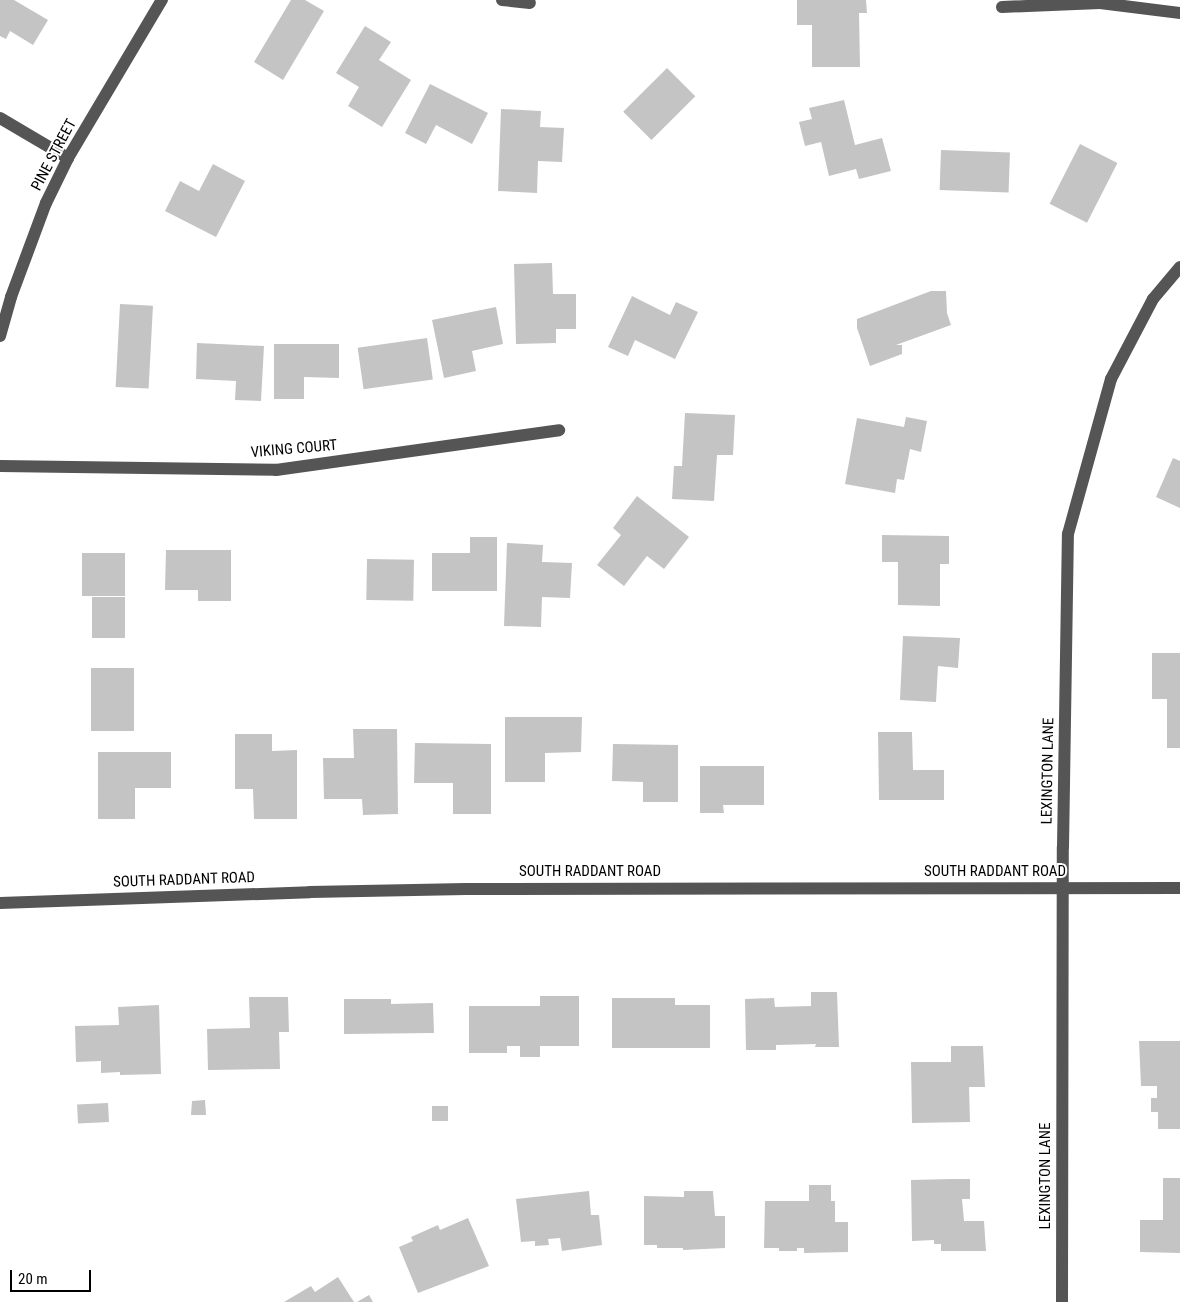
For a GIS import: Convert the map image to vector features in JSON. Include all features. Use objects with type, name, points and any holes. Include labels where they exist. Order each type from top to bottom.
[{"type":"street","name":"PINE STREET","points":[[0,336],[28,249],[68,158],[162,0]]},
{"type":"street","points":[[502,0],[530,3]]},
{"type":"street","points":[[1002,8],[1100,4],[1180,13]]},
{"type":"street","points":[[0,118],[68,158]]},
{"type":"street","name":"LEXINGTON LANE","points":[[1062,1302],[1062,888],[1068,534],[1111,379],[1153,299],[1180,267]]},
{"type":"street","name":"VIKING COURT","points":[[0,466],[276,470],[559,430]]},
{"type":"street","name":"SOUTH RADDANT ROAD","points":[[0,904],[310,892],[466,889],[1180,888]]},
{"type":"building","points":[[0,0],[14,0],[48,20],[33,45],[10,31],[6,39],[0,36]]},
{"type":"building","points":[[291,0],[305,0],[324,11],[283,80],[254,62]]},
{"type":"building","points":[[797,0],[866,0],[867,13],[859,13],[860,67],[812,67],[812,25],[797,25]]},
{"type":"building","points":[[365,26],[391,42],[379,60],[411,80],[382,127],[348,106],[359,87],[336,73]]},
{"type":"building","points":[[667,68],[695,96],[651,140],[623,112]]},
{"type":"building","points":[[430,84],[488,113],[472,144],[436,125],[426,144],[405,133]]},
{"type":"building","points":[[844,100],[855,145],[882,138],[891,171],[859,179],[856,169],[829,176],[821,142],[805,146],[799,122],[812,119],[809,108]]},
{"type":"building","points":[[501,109],[541,111],[540,127],[564,128],[562,162],[538,161],[537,193],[498,191]]},
{"type":"building","points":[[1080,144],[1117,163],[1087,223],[1050,204]]},
{"type":"building","points":[[941,150],[1010,152],[1009,192],[940,190]]},
{"type":"building","points":[[213,164],[245,181],[216,237],[165,211],[180,181],[199,191]]},
{"type":"building","points":[[552,263],[553,294],[576,294],[576,329],[556,329],[556,343],[516,344],[514,264]]},
{"type":"building","points":[[931,291],[946,291],[947,313],[951,325],[896,345],[902,345],[902,354],[870,366],[857,328],[857,319]]},
{"type":"building","points":[[632,296],[670,315],[676,302],[698,312],[675,359],[635,340],[628,356],[608,347]]},
{"type":"building","points":[[120,304],[153,306],[149,389],[116,387]]},
{"type":"building","points":[[496,307],[503,344],[472,351],[476,371],[444,378],[432,320]]},
{"type":"building","points":[[427,338],[433,380],[364,389],[358,348]]},
{"type":"building","points":[[197,343],[264,346],[261,401],[235,400],[236,381],[196,379]]},
{"type":"building","points":[[274,344],[339,344],[339,378],[304,377],[304,399],[274,399]]},
{"type":"building","points":[[685,413],[735,415],[733,455],[717,455],[714,501],[672,499],[674,466],[682,466]]},
{"type":"building","points":[[906,417],[927,421],[921,452],[910,449],[904,480],[897,479],[895,493],[845,484],[857,418],[904,427]]},
{"type":"building","points":[[1173,458],[1180,461],[1180,508],[1156,497]]},
{"type":"building","points":[[637,496],[689,537],[664,569],[647,556],[624,586],[597,565],[621,535],[613,528]]},
{"type":"building","points":[[882,535],[949,536],[949,564],[940,564],[940,606],[898,605],[898,562],[882,562]]},
{"type":"building","points":[[470,537],[497,537],[497,591],[432,591],[432,553],[470,553]]},
{"type":"building","points":[[507,543],[543,545],[542,562],[572,563],[570,598],[542,597],[541,627],[504,626]]},
{"type":"building","points":[[166,550],[231,550],[231,601],[198,601],[198,590],[165,590]]},
{"type":"building","points":[[82,553],[125,553],[125,596],[82,596]]},
{"type":"building","points":[[367,559],[414,560],[413,601],[366,600]]},
{"type":"building","points":[[92,597],[125,597],[125,638],[92,638]]},
{"type":"building","points":[[903,636],[960,638],[958,668],[938,666],[936,702],[900,700]]},
{"type":"building","points":[[1152,653],[1180,653],[1180,748],[1167,748],[1167,699],[1152,699]]},
{"type":"building","points":[[91,668],[134,668],[134,731],[91,731]]},
{"type":"building","points":[[505,717],[582,717],[581,752],[545,753],[545,782],[505,782]]},
{"type":"building","points":[[353,729],[397,729],[398,814],[363,815],[362,799],[324,799],[323,758],[354,758]]},
{"type":"building","points":[[878,732],[912,732],[913,770],[944,770],[944,800],[879,800]]},
{"type":"building","points":[[235,734],[272,734],[272,751],[297,750],[297,819],[254,819],[253,789],[235,789]]},
{"type":"building","points":[[415,743],[491,744],[491,814],[453,814],[453,783],[414,783]]},
{"type":"building","points":[[613,744],[678,745],[678,802],[643,802],[643,782],[612,781]]},
{"type":"building","points":[[98,752],[171,752],[171,788],[135,788],[135,819],[98,819]]},
{"type":"building","points":[[700,766],[764,766],[764,805],[723,805],[724,813],[700,813]]},
{"type":"building","points":[[811,992],[837,992],[839,1047],[815,1047],[816,1044],[776,1045],[776,1050],[746,1050],[745,999],[774,998],[775,1007],[811,1006]]},
{"type":"building","points":[[540,996],[579,996],[579,1046],[540,1046],[540,1057],[520,1057],[520,1046],[507,1046],[507,1053],[469,1053],[469,1006],[540,1006]]},
{"type":"building","points":[[249,997],[288,997],[289,1032],[279,1032],[280,1069],[208,1070],[207,1029],[250,1028]]},
{"type":"building","points":[[612,998],[675,998],[675,1005],[710,1005],[710,1048],[612,1048]]},
{"type":"building","points":[[344,999],[391,999],[391,1004],[433,1003],[434,1033],[344,1034]]},
{"type":"building","points":[[159,1005],[161,1074],[120,1075],[120,1072],[101,1073],[101,1061],[76,1062],[75,1026],[119,1025],[118,1007]]},
{"type":"building","points":[[1139,1041],[1180,1041],[1180,1129],[1158,1129],[1158,1112],[1151,1112],[1151,1098],[1157,1098],[1157,1086],[1141,1086]]},
{"type":"building","points":[[951,1046],[983,1046],[985,1087],[969,1087],[970,1122],[912,1123],[911,1062],[951,1062]]},
{"type":"building","points":[[205,1100],[206,1115],[191,1115],[192,1101]]},
{"type":"building","points":[[108,1103],[109,1122],[78,1124],[77,1105]]},
{"type":"building","points":[[432,1106],[448,1106],[448,1121],[432,1121]]},
{"type":"building","points":[[1163,1178],[1180,1178],[1180,1253],[1140,1252],[1140,1220],[1163,1220]]},
{"type":"building","points":[[970,1179],[970,1199],[962,1199],[964,1221],[984,1221],[986,1251],[941,1251],[941,1244],[934,1244],[934,1240],[912,1241],[911,1180]]},
{"type":"building","points":[[809,1185],[831,1185],[831,1201],[835,1201],[835,1222],[848,1222],[848,1252],[804,1253],[804,1248],[797,1248],[797,1251],[779,1251],[779,1248],[764,1248],[765,1201],[809,1201]]},
{"type":"building","points":[[589,1191],[591,1215],[599,1215],[602,1245],[562,1251],[560,1238],[548,1239],[549,1245],[535,1246],[535,1241],[521,1242],[516,1199]]},
{"type":"building","points":[[684,1191],[713,1191],[715,1216],[725,1216],[725,1248],[683,1250],[683,1248],[657,1248],[657,1245],[644,1245],[644,1196],[684,1197]]},
{"type":"building","points":[[468,1218],[489,1266],[418,1293],[399,1247],[413,1241],[411,1237],[438,1225],[440,1230]]},
{"type":"building","points":[[338,1277],[354,1302],[284,1302],[311,1286],[315,1292]]},
{"type":"building","points":[[369,1295],[373,1302],[357,1302]]}]
